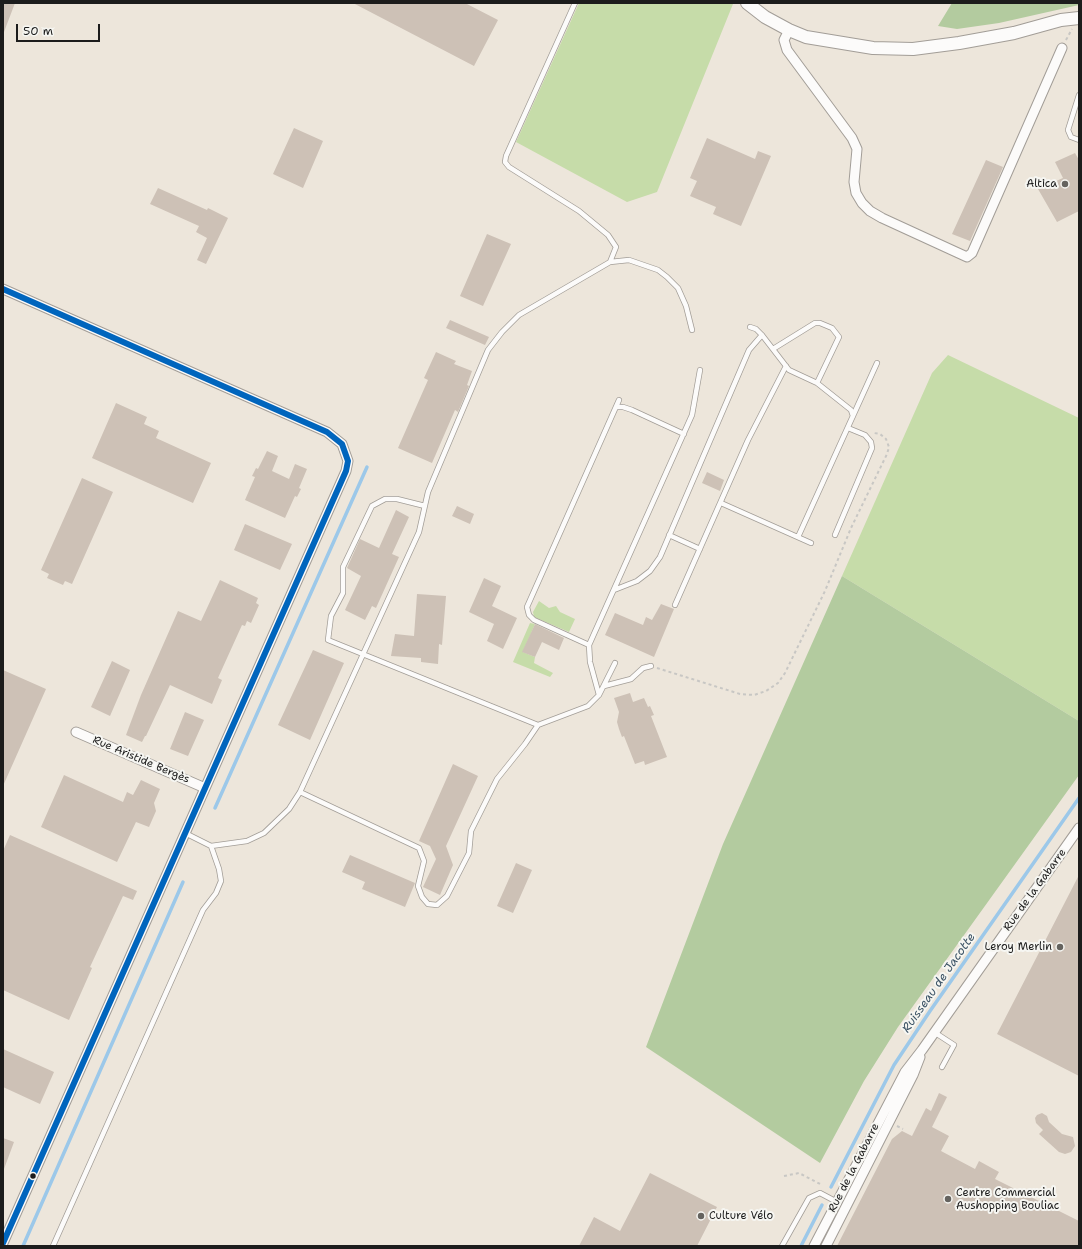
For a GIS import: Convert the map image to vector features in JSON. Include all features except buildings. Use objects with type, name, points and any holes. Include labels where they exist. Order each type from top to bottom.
[{"type":"main road","points":[[747,3],[765,17],[806,37],[846,45],[873,48],[913,49],[959,43],[1077,18]]},
{"type":"street","points":[[789,30],[784,40],[787,50],[852,138],[857,149],[854,182],[856,193],[862,203],[870,211],[882,218],[967,257],[972,253],[1062,48]]},
{"type":"street","points":[[3,289],[327,432],[342,444],[348,461],[346,471],[3,1243]]},
{"type":"street","name":"Rue Aristide Bergès","points":[[76,732],[205,788]]},
{"type":"street","name":"Rue de la Gabarre","points":[[814,1246],[904,1072],[922,1050],[1079,828]]},
{"type":"street","name":"Rue de la Gabarre","points":[[826,1246],[913,1075],[922,1050]]},
{"type":"lane","points":[[575,3],[506,156],[505,162],[509,167],[579,211],[608,235],[616,247],[610,262]]},
{"type":"lane","points":[[1079,94],[1068,130],[1071,137],[1079,140]]},
{"type":"lane","points":[[185,833],[211,846],[247,842],[264,832],[289,809],[300,792],[419,532],[428,492],[488,350],[502,332],[519,315],[542,300],[591,274],[610,262],[629,260],[658,270],[678,288],[686,306],[692,330]]},
{"type":"lane","points":[[773,349],[815,323],[820,323],[832,328],[839,337],[817,383]]},
{"type":"lane","points":[[750,327],[756,329],[762,335],[789,370],[817,383],[851,410],[853,416]]},
{"type":"lane","points":[[614,590],[637,581],[650,570],[660,557],[749,350],[762,335]]},
{"type":"lane","points":[[798,537],[877,363]]},
{"type":"lane","points":[[675,605],[748,440],[786,366]]},
{"type":"lane","points":[[599,695],[590,662],[589,645],[684,434],[696,401],[700,370]]},
{"type":"lane","points":[[589,645],[534,620],[529,615],[527,607],[618,400]]},
{"type":"lane","points":[[616,407],[623,407],[632,410],[684,434]]},
{"type":"lane","points":[[835,535],[872,448],[871,442],[865,436],[848,428]]},
{"type":"lane","points":[[425,506],[397,499],[385,499],[372,506],[343,567],[343,594],[331,616],[328,640],[538,725]]},
{"type":"lane","points":[[721,503],[811,543]]},
{"type":"lane","points":[[669,536],[700,549]]},
{"type":"lane","points":[[300,792],[419,848],[424,861],[418,886],[422,897],[428,904],[437,905],[447,896],[469,853],[471,831],[497,779],[538,725],[588,706],[599,695],[615,663]]},
{"type":"lane","points":[[604,686],[631,679],[643,668],[651,666]]},
{"type":"lane","points":[[53,1246],[200,917],[216,893],[221,881],[219,869],[211,846]]},
{"type":"lane","points":[[934,1032],[954,1045],[942,1066]]},
{"type":"lane","points":[[782,1246],[809,1198],[820,1193],[846,1206]]},
{"type":"path","points":[[1062,48],[1077,18]]},
{"type":"path","points":[[651,666],[740,694],[754,695],[766,691],[778,683],[785,673],[825,591],[851,528],[887,454],[888,447],[886,439],[880,434],[872,433],[865,436]]},
{"type":"path","points":[[784,1176],[799,1173],[826,1187]]},
{"type":"green space","points":[[579,3],[733,4],[657,192],[627,202],[516,142]]},
{"type":"green space","points":[[952,3],[1079,3],[1079,5],[999,23],[957,29],[938,26]]},
{"type":"green space","points":[[948,355],[1079,418],[1079,721],[842,576],[932,373]]},
{"type":"green space","points":[[842,576],[1079,721],[1079,775],[898,1027],[864,1081],[820,1163],[646,1047],[723,844]]},
{"type":"green space","points":[[539,601],[549,608],[556,606],[560,612],[575,619],[569,632],[534,617],[533,612]]},
{"type":"green space","points":[[530,623],[535,624],[523,652],[535,657],[534,663],[553,673],[550,677],[513,662]]},
{"type":"waterway","points":[[215,808],[367,467]]},
{"type":"waterway","name":"Ruisseau de Jacotte","points":[[831,1187],[894,1065],[1079,798]]},
{"type":"waterway","points":[[23,1246],[183,882]]},
{"type":"waterway","name":"Ruisseau de Jacotte","points":[[801,1246],[822,1205]]},
{"type":"transit line","points":[[3,289],[327,432],[342,444],[348,461],[346,471],[3,1243]]},
{"type":"place","name":"Altica","points":[[1065,184]]},
{"type":"place","name":"Leroy Merlin","points":[[1060,947]]},
{"type":"place","name":"Centre Commercial Aushopping Bouliac","points":[[948,1199]]},
{"type":"place","name":"Culture Vélo","points":[[701,1216]]}]
